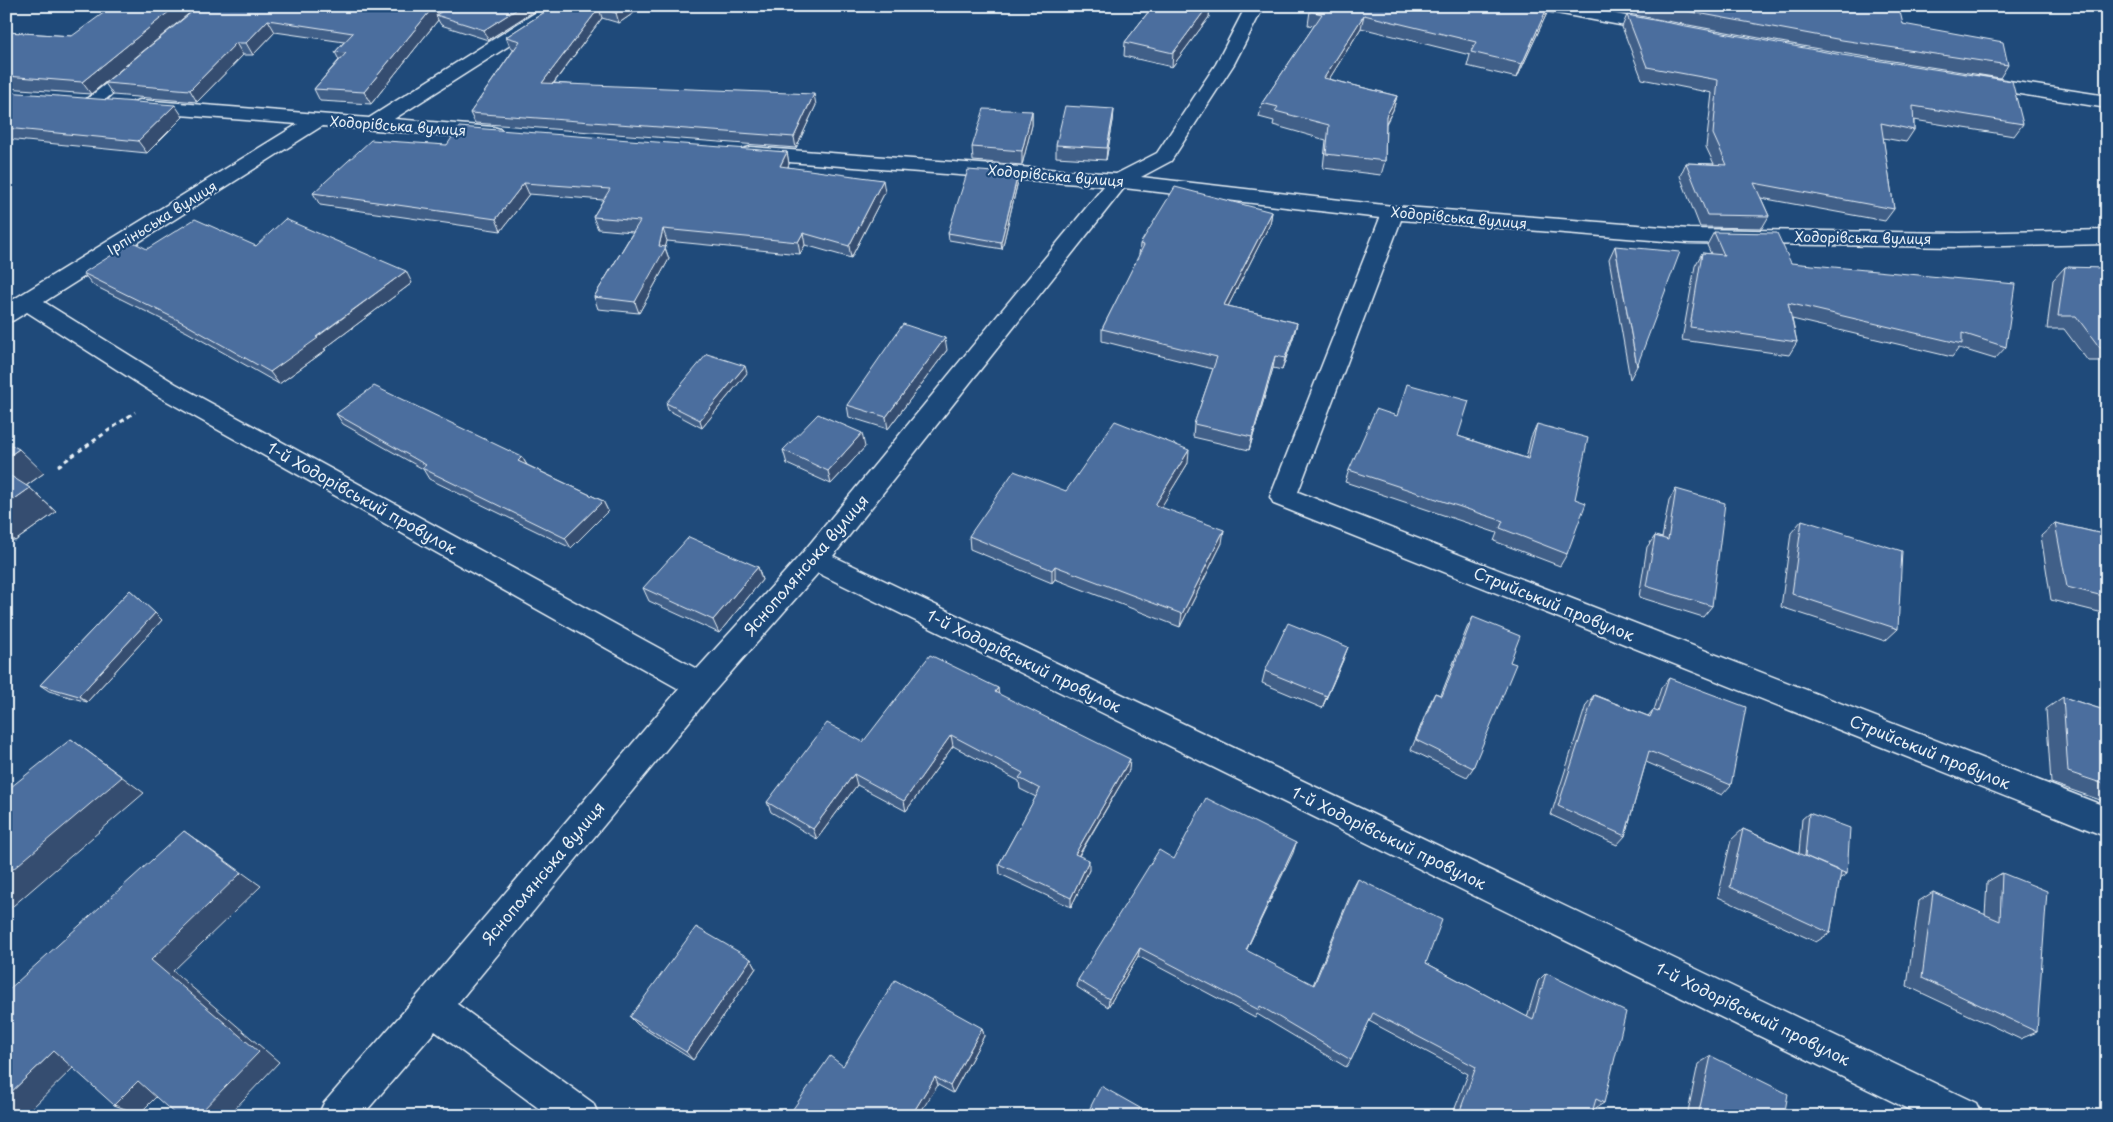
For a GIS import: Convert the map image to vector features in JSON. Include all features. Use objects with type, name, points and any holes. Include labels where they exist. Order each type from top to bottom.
[{"type":"street","points":[[373,124],[559,6]]},
{"type":"street","name":"Яснополянська вулиця","points":[[338,1116],[432,1007],[700,686],[814,560],[1119,181],[1164,157],[1225,64],[1255,6]]},
{"type":"street","points":[[1546,6],[1681,31]]},
{"type":"street","points":[[1961,80],[2107,102]]},
{"type":"street","name":"Ходорівська вулиця","points":[[84,101],[512,135]]},
{"type":"street","name":"Ірпіньська вулиця","points":[[17,309],[318,120]]},
{"type":"street","name":"Ходорівська вулиця","points":[[731,151],[1119,181],[1393,213],[1689,236],[1959,240],[2107,237]]},
{"type":"street","name":"Стрийський провулок","points":[[1393,213],[1283,497],[2107,822]]},
{"type":"street","name":"1-й Ходорівський провулок","points":[[17,309],[167,390],[700,686]]},
{"type":"street","name":"1-й Ходорівський провулок","points":[[814,560],[1964,1116]]},
{"type":"street","points":[[432,1007],[580,1116]]},
{"type":"lane","points":[[84,101],[143,60]]},
{"type":"path","points":[[58,466],[167,390]]},
{"type":"building","points":[[113,6],[176,6],[82,82],[6,76],[6,32],[72,36]]},
{"type":"building","points":[[199,6],[434,6],[364,92],[314,89],[346,53],[335,52],[353,33],[268,20],[246,43],[236,43],[190,90],[105,83]]},
{"type":"building","points":[[450,6],[522,6],[484,30],[436,15]]},
{"type":"building","points":[[554,6],[626,6],[616,13],[599,8],[542,83],[814,94],[794,137],[470,113],[520,41],[506,37]]},
{"type":"building","points":[[1153,6],[1208,6],[1173,53],[1125,42]]},
{"type":"building","points":[[1313,6],[1548,6],[1522,64],[1471,52],[1476,42],[1364,15],[1324,78],[1397,96],[1386,116],[1385,161],[1326,154],[1329,125],[1275,111],[1278,107],[1262,103],[1322,14],[1310,11]]},
{"type":"building","points":[[1660,6],[1891,6],[1899,8],[1903,24],[2003,42],[2008,65],[1842,40]]},
{"type":"building","points":[[1627,15],[1842,55],[2012,81],[2023,124],[1913,106],[1914,130],[1881,123],[1894,209],[1754,183],[1769,216],[1707,215],[1686,163],[1727,165],[1713,134],[1718,80],[1647,67]]},
{"type":"building","points":[[6,92],[175,105],[138,141],[6,128]]},
{"type":"building","points":[[1065,106],[1114,109],[1107,148],[1056,145]]},
{"type":"building","points":[[984,109],[1032,111],[1022,151],[972,147]]},
{"type":"building","points":[[459,127],[787,152],[780,166],[883,180],[849,246],[803,233],[798,242],[663,229],[659,246],[666,247],[635,302],[594,297],[640,221],[593,217],[610,189],[524,183],[496,219],[313,193],[371,140],[447,145]]},
{"type":"building","points":[[968,170],[1018,174],[1001,242],[948,233]]},
{"type":"building","points":[[1175,187],[1272,212],[1224,305],[1297,323],[1285,358],[1275,356],[1252,437],[1194,424],[1217,357],[1102,329],[1144,245],[1140,244]]},
{"type":"building","points":[[195,219],[256,246],[285,219],[406,271],[270,372],[178,320],[83,273],[133,242],[147,249]]},
{"type":"building","points":[[1714,232],[1777,233],[1791,263],[2015,284],[2006,347],[1962,333],[1962,344],[1788,303],[1797,342],[1690,327],[1702,253],[1724,255]]},
{"type":"building","points":[[1615,246],[1680,252],[1637,366]]},
{"type":"building","points":[[2065,267],[2105,268],[2107,270],[2107,348],[2100,348],[2076,316],[2058,316]]},
{"type":"building","points":[[903,324],[945,338],[886,417],[847,405]]},
{"type":"building","points":[[707,354],[745,366],[700,420],[666,403]]},
{"type":"building","points":[[1407,384],[1469,401],[1458,436],[1528,459],[1537,424],[1588,438],[1575,499],[1586,503],[1567,554],[1500,528],[1503,521],[1349,470],[1376,409],[1397,416]]},
{"type":"building","points":[[374,386],[522,457],[518,461],[603,501],[565,538],[422,468],[426,465],[336,414]]},
{"type":"building","points":[[818,414],[862,433],[828,471],[783,450]]},
{"type":"building","points":[[1115,421],[1189,450],[1155,505],[1224,530],[1182,614],[1055,566],[1052,570],[969,536],[1014,471],[1066,491]]},
{"type":"building","points":[[6,442],[19,449],[6,458]]},
{"type":"building","points":[[6,473],[30,488],[6,505]]},
{"type":"building","points":[[1676,489],[1725,503],[1712,606],[1646,586],[1655,536],[1668,540]]},
{"type":"building","points":[[1802,520],[1902,551],[1898,629],[1792,594]]},
{"type":"building","points":[[2055,523],[2107,535],[2107,597],[2067,587]]},
{"type":"building","points":[[689,537],[758,567],[713,620],[643,588]]},
{"type":"building","points":[[130,590],[155,613],[79,696],[40,685]]},
{"type":"building","points":[[1473,617],[1520,636],[1510,662],[1516,664],[1473,768],[1416,740],[1435,693],[1442,696]]},
{"type":"building","points":[[1288,623],[1348,647],[1327,696],[1265,671]]},
{"type":"building","points":[[930,655],[998,688],[995,692],[1130,759],[1075,854],[1089,860],[1071,898],[999,864],[1040,789],[1019,778],[1023,773],[951,735],[904,801],[854,774],[813,829],[767,802],[827,723],[863,742]]},
{"type":"building","points":[[1669,678],[1746,707],[1731,785],[1649,751],[1625,836],[1558,806],[1594,695],[1650,717],[1653,710],[1658,712]]},
{"type":"building","points":[[2063,697],[2107,711],[2107,785],[2068,772]]},
{"type":"building","points":[[71,739],[122,777],[6,875],[6,791]]},
{"type":"building","points":[[1206,798],[1296,843],[1246,950],[1314,985],[1358,879],[1442,920],[1426,963],[1533,1020],[1546,973],[1626,1012],[1604,1103],[1596,1099],[1591,1116],[1458,1116],[1476,1067],[1373,1013],[1351,1060],[1260,1006],[1259,1010],[1140,948],[1109,999],[1078,980],[1159,850],[1174,859]]},
{"type":"building","points":[[1809,813],[1850,828],[1847,874],[1805,856]]},
{"type":"building","points":[[1743,829],[1841,872],[1830,933],[1730,887]]},
{"type":"building","points":[[184,831],[241,873],[151,960],[259,1052],[197,1116],[177,1116],[138,1081],[114,1105],[54,1051],[6,1097],[6,992]]},
{"type":"building","points":[[2002,873],[2047,891],[2037,1032],[1922,978],[1933,892],[2000,921]]},
{"type":"building","points":[[696,927],[751,959],[686,1052],[630,1017]]},
{"type":"building","points":[[895,980],[982,1028],[950,1086],[935,1077],[911,1116],[788,1116],[830,1056],[843,1066]]},
{"type":"building","points":[[1711,1056],[1788,1094],[1784,1116],[1698,1116]]},
{"type":"building","points":[[1101,1086],[1140,1108],[1136,1116],[1086,1116]]}]
